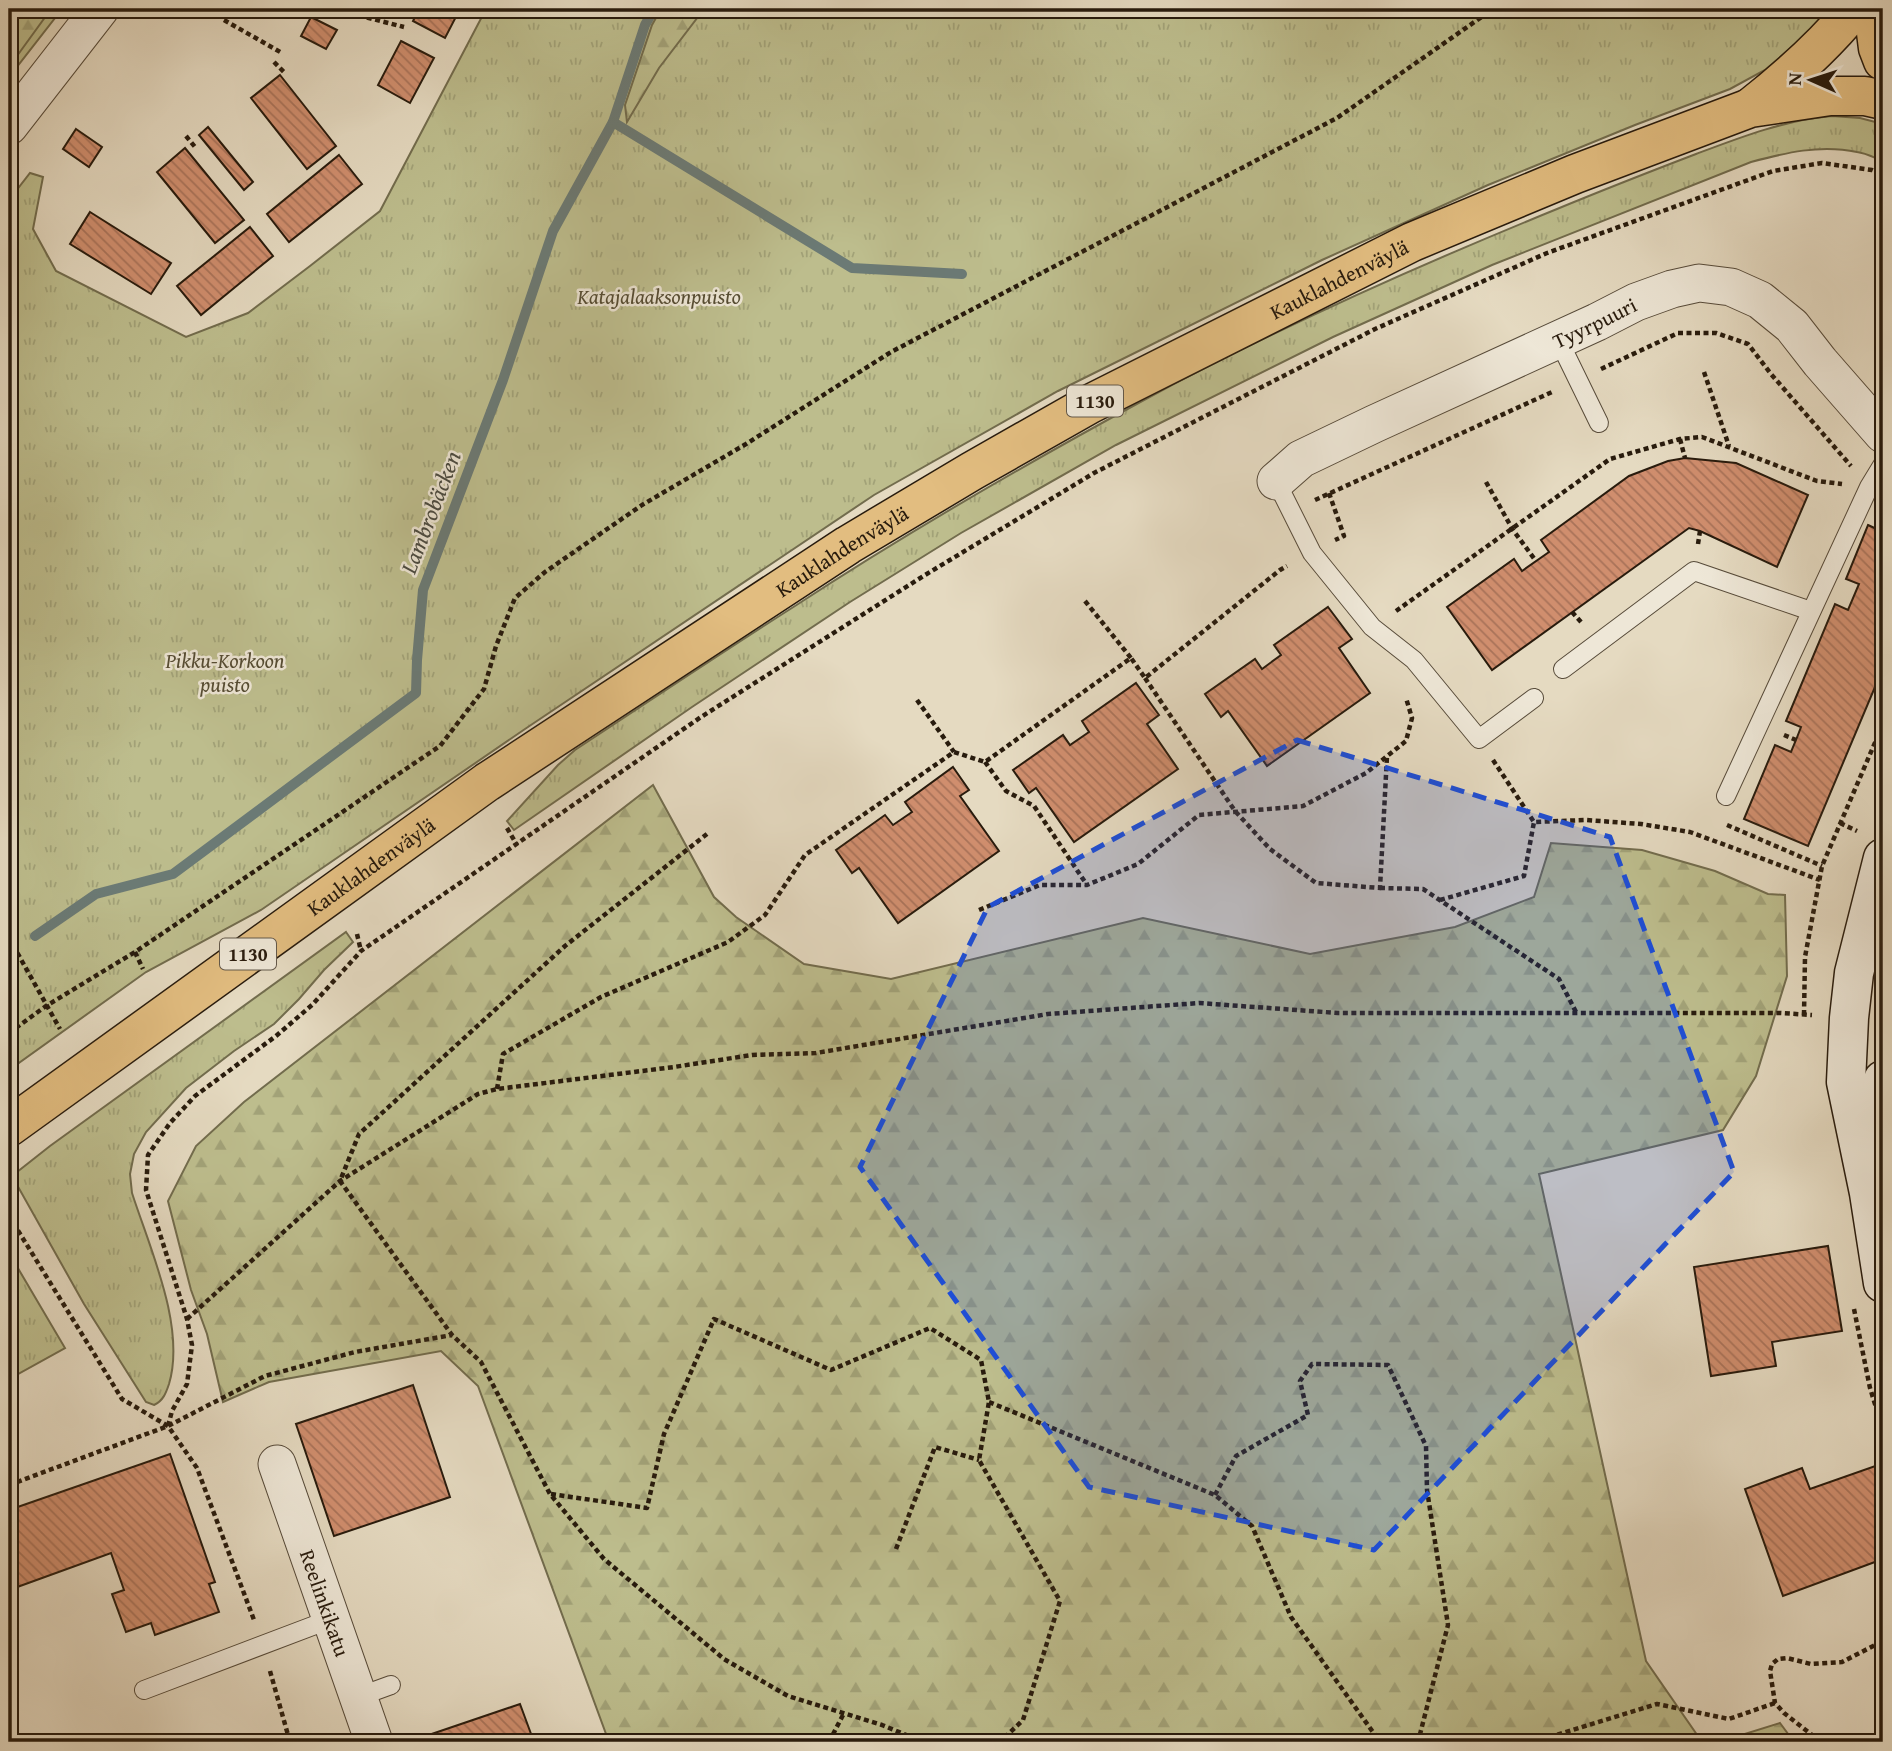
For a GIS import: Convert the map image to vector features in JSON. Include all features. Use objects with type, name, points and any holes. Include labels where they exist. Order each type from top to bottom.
[{"type":"main road","name":"Kauklahdenväylä","points":[[1750,108],[1793,74],[1854,9]]},
{"type":"main road","points":[[1873,9],[1878,48],[1883,61]]},
{"type":"main road","name":"Kauklahdenväylä","points":[[9,1127],[487,782],[848,545],[1090,404],[1412,242],[1575,174],[1750,108],[1830,96],[1865,96],[1883,100]]},
{"type":"street","points":[[9,126],[100,9]]},
{"type":"street","name":"Tyyrpuuri","points":[[1276,481],[1301,459],[1636,302],[1699,283],[1731,287],[1760,300],[1792,326],[1883,434]]},
{"type":"street","points":[[1883,858],[1875,919],[1854,973],[1846,1082],[1869,1193],[1883,1283]]},
{"type":"street","points":[[1869,1193],[1883,1080]]},
{"type":"street","name":"Reelinkikatu","points":[[277,1464],[331,1619],[375,1691],[374,1742]]},
{"type":"lane","points":[[1558,340],[1599,423]]},
{"type":"lane","points":[[1726,796],[1869,487],[1883,464]]},
{"type":"lane","points":[[1276,481],[1312,553],[1372,627],[1414,660],[1479,739],[1534,698]]},
{"type":"lane","points":[[1563,669],[1695,571],[1811,611]]},
{"type":"lane","points":[[144,1690],[331,1619]]},
{"type":"path","points":[[334,9],[404,27]]},
{"type":"path","points":[[9,1032],[46,1006],[135,953],[440,746],[484,689],[496,646],[515,598],[545,572],[642,505],[746,444],[891,352],[1337,118],[1493,9]]},
{"type":"path","points":[[224,20],[282,53]]},
{"type":"path","points":[[274,62],[284,72]]},
{"type":"path","points":[[186,136],[195,147]]},
{"type":"path","points":[[168,1426],[172,1410],[187,1384],[192,1345],[187,1319],[146,1190],[148,1154],[170,1123],[195,1096],[303,1013],[361,951],[701,717],[925,575],[1094,473],[1375,329],[1547,253],[1773,171],[1822,163],[1872,170],[1883,175]]},
{"type":"path","points":[[1704,372],[1730,447]]},
{"type":"path","points":[[1372,627],[1610,460],[1681,439],[1702,437],[1817,481],[1869,487]]},
{"type":"path","points":[[1681,439],[1685,458]]},
{"type":"path","points":[[1486,482],[1513,530],[1536,561]]},
{"type":"path","points":[[1145,678],[1280,570],[1344,536],[1329,494]]},
{"type":"path","points":[[1084,601],[1145,678],[1235,811],[1270,849],[1316,883],[1423,889],[1559,979],[1576,1012]]},
{"type":"path","points":[[985,761],[1131,659]]},
{"type":"path","points":[[979,910],[1040,885],[1087,885],[1138,864],[1199,815],[1303,806],[1366,773],[1406,741],[1412,718],[1405,692],[1414,660]]},
{"type":"path","points":[[917,700],[954,752],[985,761],[1006,791],[1034,806],[1087,885]]},
{"type":"path","points":[[1804,1015],[1805,957],[1822,866],[1883,724]]},
{"type":"path","points":[[1440,900],[1524,876],[1534,822],[1479,739]]},
{"type":"path","points":[[497,1089],[503,1054],[601,997],[729,942],[765,915],[805,855],[954,752]]},
{"type":"path","points":[[1380,888],[1387,755]]},
{"type":"path","points":[[1726,796],[1738,801],[1727,825],[1822,866]]},
{"type":"path","points":[[1534,822],[1586,820],[1641,824],[1690,832],[1820,880]]},
{"type":"path","points":[[507,828],[517,845]]},
{"type":"path","points":[[340,1181],[359,1134],[565,946],[707,834]]},
{"type":"path","points":[[356,934],[361,951]]},
{"type":"path","points":[[9,938],[60,1029]]},
{"type":"path","points":[[135,953],[144,969]]},
{"type":"path","points":[[187,1319],[340,1181],[478,1094],[497,1089],[752,1055],[816,1053],[1048,1014],[1199,1003],[1338,1013],[1780,1013],[1814,1016]]},
{"type":"path","points":[[340,1181],[452,1335],[481,1362],[550,1494],[604,1559],[724,1659],[788,1696],[882,1725],[923,1742]]},
{"type":"path","points":[[9,1216],[121,1399],[168,1426],[197,1468],[263,1644],[290,1742]]},
{"type":"path","points":[[550,1494],[648,1508],[664,1434],[714,1318],[831,1370],[930,1328],[981,1360],[989,1402],[979,1460],[1060,1601],[1023,1720],[1000,1742]]},
{"type":"path","points":[[9,1485],[168,1426],[265,1376],[355,1352],[452,1335]]},
{"type":"path","points":[[1215,1495],[1236,1456],[1308,1415],[1300,1381],[1312,1364],[1388,1365],[1426,1446],[1427,1490],[1448,1625],[1418,1742]]},
{"type":"path","points":[[989,1402],[1215,1495],[1252,1526],[1291,1618],[1380,1742]]},
{"type":"path","points":[[897,1549],[935,1447],[979,1460]]},
{"type":"path","points":[[1821,1742],[1775,1703],[1770,1671],[1772,1664],[1778,1659],[1787,1658],[1811,1664],[1842,1662],[1883,1641]]},
{"type":"path","points":[[1533,1742],[1657,1704],[1729,1719],[1775,1703]]},
{"type":"path","points":[[829,1742],[844,1713]]},
{"type":"highlighted area","points":[[1297,740],[1610,837],[1734,1172],[1374,1550],[1089,1487],[860,1167],[988,907]]},
{"type":"green space","points":[[9,9],[62,9],[9,77]]},
{"type":"green space","points":[[9,9],[51,9],[9,67]]},
{"type":"green space","name":"Katajalaaksonpuisto","points":[[486,9],[1828,9],[1812,30],[1765,70],[1730,89],[1488,185],[1322,260],[1058,391],[874,495],[261,910],[146,972],[9,1070],[9,200],[30,173],[43,177],[33,229],[56,271],[186,337],[248,313],[380,211]]},
{"type":"green space","points":[[661,9],[704,9],[659,68],[627,122],[625,105],[652,25]]},
{"type":"green space","points":[[1832,116],[1860,118],[1883,124],[1883,161],[1860,153],[1816,149],[1751,162],[1492,265],[1333,337],[1116,445],[961,533],[850,602],[514,830],[507,821],[575,750],[740,642],[924,525],[1194,373],[1400,275],[1626,181],[1780,125]]},
{"type":"green space","points":[[653,785],[714,897],[736,917],[804,964],[891,979],[1143,918],[1310,954],[1455,927],[1534,897],[1551,843],[1642,850],[1715,871],[1768,894],[1785,895],[1787,976],[1756,1076],[1723,1130],[1539,1174],[1646,1661],[1702,1742],[609,1742],[478,1386],[441,1351],[269,1382],[223,1402],[207,1334],[191,1290],[168,1201],[196,1146],[244,1102]]},
{"type":"green space","points":[[346,932],[353,942],[299,999],[274,1024],[186,1088],[146,1132],[134,1154],[130,1174],[132,1193],[164,1288],[173,1338],[173,1362],[167,1391],[154,1405],[146,1402],[84,1304],[12,1176]]},
{"type":"green space","points":[[9,1253],[65,1348],[9,1379]]},
{"type":"green space","points":[[1780,1723],[1794,1742],[1719,1742]]},
{"type":"building","points":[[419,9],[460,9],[445,38],[413,21]]},
{"type":"building","points":[[311,17],[337,30],[326,49],[301,36]]},
{"type":"building","points":[[401,41],[434,58],[410,103],[378,85]]},
{"type":"building","points":[[280,75],[336,146],[307,169],[251,98]]},
{"type":"building","points":[[208,127],[253,182],[244,190],[199,135]]},
{"type":"building","points":[[76,129],[102,147],[89,167],[63,149]]},
{"type":"building","points":[[185,148],[244,220],[215,243],[157,172]]},
{"type":"building","points":[[339,155],[362,184],[289,242],[267,214]]},
{"type":"building","points":[[90,212],[171,263],[151,294],[70,244]]},
{"type":"building","points":[[250,227],[273,256],[201,315],[177,286]]},
{"type":"building","points":[[1685,458],[1736,463],[1808,495],[1777,567],[1689,528],[1492,670],[1447,607],[1514,559],[1522,571],[1549,552],[1541,540],[1629,476],[1668,461]]},
{"type":"building","points":[[1868,525],[1883,532],[1883,668],[1808,846],[1744,819],[1775,745],[1791,752],[1801,727],[1786,721],[1835,604],[1848,610],[1859,584],[1846,579]]},
{"type":"building","points":[[1328,607],[1352,639],[1339,648],[1370,693],[1267,766],[1228,711],[1221,717],[1205,694],[1255,659],[1262,669],[1281,655],[1274,645]]},
{"type":"building","points":[[1136,683],[1159,715],[1147,724],[1178,769],[1074,842],[1036,788],[1029,793],[1013,770],[1063,735],[1070,745],[1089,732],[1082,721]]},
{"type":"building","points":[[953,767],[969,790],[960,796],[999,851],[898,923],[859,868],[852,873],[836,850],[885,815],[893,825],[912,812],[905,802]]},
{"type":"building","points":[[1828,1246],[1842,1331],[1772,1342],[1776,1366],[1711,1376],[1694,1267]]},
{"type":"building","points":[[413,1385],[450,1497],[334,1536],[296,1424]]},
{"type":"building","points":[[170,1454],[215,1582],[209,1584],[219,1612],[155,1635],[151,1623],[126,1632],[112,1594],[124,1590],[111,1553],[9,1590],[9,1510]]},
{"type":"building","points":[[1881,1464],[1883,1559],[1783,1596],[1745,1489],[1802,1468],[1810,1489]]},
{"type":"building","points":[[520,1704],[534,1742],[408,1742],[411,1741]]},
{"type":"waterway","name":"Lambrobäcken","points":[[35,936],[96,894],[173,874],[416,693],[423,590],[503,380],[553,231],[613,122],[645,25],[654,9]]},
{"type":"waterway","points":[[613,122],[852,268],[962,274]]},
{"type":"park label","name":"Pikku-Korkoon puisto","points":[[225,672]]}]
